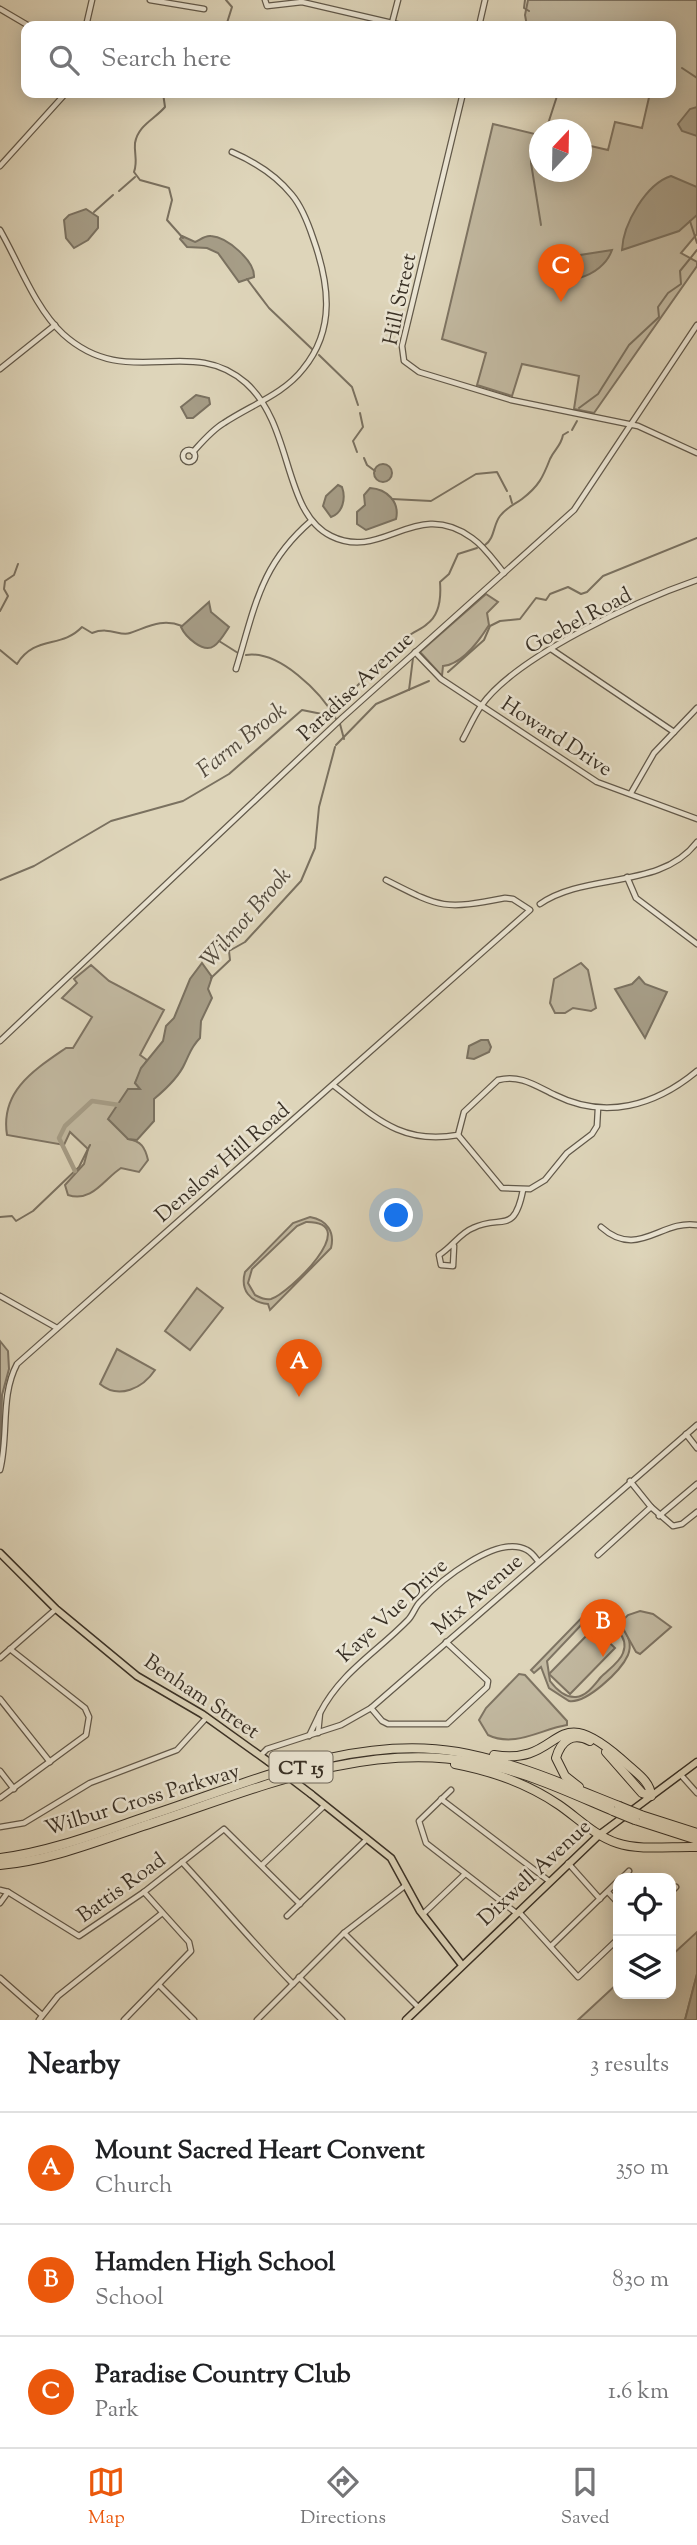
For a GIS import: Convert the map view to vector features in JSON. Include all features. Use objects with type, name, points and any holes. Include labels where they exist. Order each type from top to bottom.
[{"type":"highway","points":[[455,1752],[519,1758],[536,1752],[560,1735],[579,1731],[598,1740],[631,1768],[649,1787],[651,1796]]},
{"type":"highway","points":[[605,1801],[575,1784],[558,1767],[556,1758],[565,1740],[583,1737],[593,1742],[620,1765],[642,1793],[651,1796]]},
{"type":"highway","name":"Wilbur Cross Parkway","points":[[0,1858],[73,1841],[339,1756],[392,1748],[455,1752],[529,1771],[605,1801],[616,1808]]},
{"type":"highway","points":[[421,1757],[474,1768],[513,1780],[555,1802],[599,1835],[626,1845],[697,1847]]},
{"type":"highway","name":"Wilbur Cross Parkway","points":[[0,1865],[79,1846],[323,1769],[375,1759],[421,1757],[497,1767],[616,1808],[697,1840]]},
{"type":"highway","name":"Wilbur Cross Parkway","points":[[638,1818],[697,1833]]},
{"type":"main road","name":"Benham Street","points":[[0,1553],[55,1609],[137,1676],[207,1717],[311,1794],[391,1858],[423,1914],[462,1965]]},
{"type":"main road","name":"Dixwell Avenue","points":[[406,2020],[516,1911],[599,1835],[697,1762]]},
{"type":"street","points":[[87,21],[92,0]]},
{"type":"street","points":[[150,0],[204,9]]},
{"type":"street","points":[[393,21],[398,0]]},
{"type":"street","points":[[480,21],[485,0]]},
{"type":"street","points":[[266,3],[302,2],[383,21]]},
{"type":"street","points":[[0,9],[21,21]]},
{"type":"street","points":[[0,166],[61,98]]},
{"type":"street","name":"Hill Street","points":[[462,98],[405,335],[402,351],[404,360],[419,372],[501,397],[632,425]]},
{"type":"street","points":[[192,452],[220,425],[262,400],[303,370],[316,349],[326,321],[328,291],[305,217],[293,196],[255,162],[232,152]]},
{"type":"street","points":[[0,230],[55,325],[82,348],[115,362],[138,364],[184,360],[214,366],[240,379],[262,400],[275,420],[301,504],[311,521],[334,538],[359,543],[380,539],[419,524],[445,525],[472,537],[504,573]]},
{"type":"street","points":[[0,369],[55,325]]},
{"type":"street","name":"Paradise Avenue","points":[[0,1041],[415,652],[581,502],[632,425],[662,373],[697,325]]},
{"type":"street","points":[[632,425],[697,453]]},
{"type":"street","points":[[236,669],[262,586],[274,559],[311,521]]},
{"type":"street","name":"Goebel Road","points":[[463,739],[481,705],[519,670],[584,629],[697,580]]},
{"type":"street","points":[[551,649],[674,732]]},
{"type":"street","name":"Howard Drive","points":[[415,652],[435,675],[597,782],[697,819]]},
{"type":"street","points":[[631,793],[643,768],[697,708]]},
{"type":"street","points":[[540,904],[559,894],[671,865],[688,854],[697,842]]},
{"type":"street","points":[[626,877],[636,898],[697,944]]},
{"type":"street","name":"Denslow Hill Road","points":[[0,1471],[7,1381],[17,1364],[530,911],[513,899],[505,898],[450,907],[433,904],[386,880]]},
{"type":"street","points":[[458,1135],[464,1112],[498,1080],[509,1077],[522,1079],[573,1104],[598,1108],[647,1103],[697,1072]]},
{"type":"street","points":[[333,1086],[390,1128],[408,1135],[436,1139],[458,1135]]},
{"type":"street","points":[[458,1135],[502,1188],[530,1189],[545,1180],[567,1153],[592,1134],[597,1126],[598,1108]]},
{"type":"street","points":[[454,1246],[453,1266],[440,1265],[439,1255],[454,1246],[474,1227],[510,1220],[517,1210],[523,1190]]},
{"type":"street","points":[[601,1227],[615,1237],[634,1240],[679,1226],[697,1225]]},
{"type":"street","points":[[0,1296],[57,1328]]},
{"type":"street","name":"Mix Avenue","points":[[260,1756],[267,1749],[341,1725],[371,1708],[697,1425]]},
{"type":"street","points":[[686,1434],[697,1448]]},
{"type":"street","points":[[630,1481],[668,1524],[678,1526],[697,1512]]},
{"type":"street","points":[[659,1516],[697,1484]]},
{"type":"street","points":[[598,1555],[651,1507]]},
{"type":"street","name":"Kaye Vue Drive","points":[[309,1736],[320,1713],[348,1672],[408,1619],[419,1603],[462,1565],[482,1555],[514,1547],[525,1549],[538,1561]]},
{"type":"street","points":[[0,1658],[55,1609]]},
{"type":"street","points":[[371,1708],[384,1723],[447,1724],[487,1687],[488,1681],[477,1674],[469,1662],[446,1642]]},
{"type":"street","points":[[0,1798],[86,1735],[89,1717],[85,1708],[70,1695],[10,1649]]},
{"type":"street","points":[[0,1699],[50,1762]]},
{"type":"street","name":"Kaye Vue Drive","points":[[318,1733],[320,1713]]},
{"type":"street","points":[[0,1828],[24,1823],[90,1783],[177,1750],[207,1717]]},
{"type":"street","points":[[0,1771],[14,1789]]},
{"type":"street","points":[[680,1774],[697,1793]]},
{"type":"street","points":[[451,1790],[419,1821],[419,1828],[426,1843],[516,1911],[578,1977],[613,1944]]},
{"type":"street","points":[[441,1799],[549,1881]]},
{"type":"street","points":[[300,1904],[262,1865],[325,1805]]},
{"type":"street","name":"Battis Road","points":[[8,1892],[79,1936],[144,1892],[224,1829],[262,1865]]},
{"type":"street","points":[[287,1916],[368,1838]]},
{"type":"street","points":[[182,1862],[227,1910],[249,1940],[293,1983]]},
{"type":"street","points":[[568,1863],[600,1899]]},
{"type":"street","points":[[423,1914],[466,1874]]},
{"type":"street","points":[[257,2020],[344,1933],[407,1885]]},
{"type":"street","points":[[551,1946],[613,1887]]},
{"type":"street","points":[[0,1890],[8,1892],[0,1903]]},
{"type":"street","points":[[124,2020],[191,1951],[188,1942],[144,1892]]},
{"type":"street","points":[[608,1892],[613,1898]]},
{"type":"street","points":[[0,1978],[41,2018],[58,1996],[161,1914]]},
{"type":"street","points":[[344,1933],[418,2007]]},
{"type":"street","points":[[299,1977],[342,2020]]},
{"type":"street","points":[[159,1985],[190,2019]]},
{"type":"shaded area","points":[[528,0],[697,0],[697,234],[681,253],[697,262],[697,266],[594,413],[574,409],[579,376],[522,364],[512,396],[477,385],[486,353],[442,339],[493,124],[529,133],[529,182],[592,182],[592,146],[608,150],[615,122],[642,128],[649,98],[676,98],[676,21],[526,21]]},
{"type":"shaded area","points":[[697,107],[697,136],[682,131],[678,124],[690,109]]},
{"type":"shaded area","points":[[671,176],[697,187],[697,215],[679,231],[622,250],[631,217],[638,206],[653,187]]},
{"type":"shaded area","points":[[86,209],[98,217],[98,228],[88,240],[74,248],[66,238],[64,220],[69,215]]},
{"type":"shaded area","points":[[182,236],[195,242],[209,236],[225,241],[245,257],[254,277],[239,282],[218,253],[207,248],[187,247],[180,239]]},
{"type":"shaded area","points":[[612,250],[607,260],[590,274],[579,278],[571,274],[571,264],[580,255]]},
{"type":"shaded area","points":[[196,395],[209,398],[210,404],[193,418],[187,418],[181,407]]},
{"type":"shaded area","points":[[383,464],[389,467],[392,473],[389,479],[383,482],[377,479],[374,473],[377,467]]},
{"type":"shaded area","points":[[338,485],[343,491],[342,505],[331,517],[323,506],[326,496]]},
{"type":"shaded area","points":[[370,488],[387,494],[394,502],[397,513],[396,519],[366,530],[357,524],[357,512],[365,505],[364,495]]},
{"type":"shaded area","points":[[486,594],[498,602],[487,613],[489,625],[464,656],[443,666],[442,676],[420,652]]},
{"type":"shaded area","points":[[209,602],[211,612],[229,627],[216,644],[205,648],[190,639],[181,627]]},
{"type":"shaded area","points":[[202,963],[212,977],[208,989],[212,998],[201,1021],[200,1038],[176,1078],[154,1099],[154,1121],[137,1140],[128,1139],[108,1119],[128,1089],[140,1089],[135,1083],[141,1068],[163,1041],[166,1026],[174,1018],[190,979]]},
{"type":"shaded area","points":[[581,963],[588,970],[596,1008],[591,1011],[573,1008],[565,1013],[555,1013],[550,1003],[554,979]]},
{"type":"shaded area","points":[[91,965],[109,981],[164,1010],[140,1055],[147,1060],[135,1083],[142,1090],[128,1139],[142,1145],[148,1160],[139,1172],[121,1168],[91,1193],[76,1197],[68,1195],[65,1185],[84,1164],[88,1149],[70,1132],[64,1145],[7,1135],[6,1120],[14,1094],[22,1083],[54,1056],[66,1048],[73,1048],[92,1017],[62,998],[77,983],[74,979]]},
{"type":"shaded area","points":[[639,977],[645,984],[667,992],[645,1038],[615,989],[632,984]]},
{"type":"shaded area","points":[[481,1040],[488,1040],[491,1047],[489,1052],[474,1059],[467,1058],[469,1046]]},
{"type":"shaded area","points":[[310,1217],[321,1221],[331,1232],[331,1248],[270,1310],[268,1304],[251,1298],[245,1290],[245,1272],[293,1223]],"holes":[[[306,1222],[322,1225],[328,1233],[325,1245],[305,1272],[271,1299],[255,1295],[248,1283],[252,1269],[297,1226]]]},
{"type":"shaded area","points":[[197,1288],[223,1308],[190,1350],[165,1331]]},
{"type":"shaded area","points":[[0,1341],[8,1351],[9,1369],[2,1395],[0,1463]]},
{"type":"shaded area","points":[[117,1349],[155,1370],[144,1382],[130,1390],[107,1389],[100,1384]]},
{"type":"shaded area","points":[[596,1603],[599,1607],[594,1613],[615,1622],[629,1640],[628,1655],[618,1669],[593,1692],[576,1701],[569,1701],[549,1688],[541,1667],[534,1673],[531,1670]],"holes":[[[597,1618],[613,1626],[622,1636],[624,1647],[621,1656],[584,1694],[576,1697],[565,1694],[550,1681],[547,1661],[584,1622]]]},
{"type":"shaded area","points":[[640,1611],[653,1614],[671,1627],[640,1654],[636,1652],[620,1623],[628,1615]]},
{"type":"shaded area","points":[[594,1628],[615,1648],[570,1694],[549,1674]]},
{"type":"shaded area","points":[[519,1674],[525,1675],[567,1721],[567,1725],[518,1739],[488,1735],[479,1720],[486,1708]]},
{"type":"shaded area","points":[[697,1932],[697,1974],[685,2020],[578,2020],[613,1988],[613,1999],[676,1999],[676,1951]]},
{"type":"shaded area","points":[[697,1974],[697,2020],[685,2020]]},
{"type":"waterway","points":[[226,0],[232,7],[228,21]]},
{"type":"waterway","points":[[525,0],[524,8],[529,11]]},
{"type":"waterway","points":[[682,68],[697,78]]},
{"type":"waterway","points":[[164,98],[165,107],[143,127],[137,137],[134,172],[140,180],[169,188],[172,200],[167,220],[183,238]]},
{"type":"waterway","points":[[550,119],[556,98]]},
{"type":"waterway","points":[[119,191],[135,177]]},
{"type":"waterway","points":[[534,182],[541,225]]},
{"type":"waterway","points":[[94,212],[113,195]]},
{"type":"waterway","points":[[690,221],[697,243]]},
{"type":"waterway","points":[[579,408],[598,394],[629,345],[659,317],[658,307],[668,293],[681,284],[680,271],[697,250]]},
{"type":"waterway","points":[[247,279],[269,308],[312,349]]},
{"type":"waterway","points":[[319,355],[352,387],[358,405]]},
{"type":"waterway","points":[[357,452],[353,441],[363,427],[360,413]]},
{"type":"waterway","points":[[572,430],[577,421]]},
{"type":"waterway","points":[[485,545],[491,539],[503,513],[528,494],[543,476],[563,435],[568,432]]},
{"type":"waterway","points":[[364,458],[367,465],[375,471]]},
{"type":"waterway","points":[[392,499],[431,501],[476,474],[497,472],[507,491]]},
{"type":"waterway","points":[[510,496],[512,503]]},
{"type":"waterway","name":"Wilmot Brook","points":[[448,672],[484,640],[490,626],[500,621],[520,619],[536,598],[546,600],[550,594],[568,587],[581,594],[587,592],[603,576],[697,538]]},
{"type":"waterway","name":"Farm Brook","points":[[0,880],[34,866],[111,821],[183,801],[229,774],[302,710],[322,714],[332,711],[370,673],[408,647],[408,637],[425,626],[435,615],[440,599],[440,582],[449,574],[458,554],[477,548]]},
{"type":"waterway","points":[[0,611],[8,596],[4,589],[5,581],[14,575],[18,564]]},
{"type":"waterway","points":[[0,650],[17,664],[32,649],[66,638],[82,627],[92,633],[104,631],[126,634],[162,623],[182,626]]},
{"type":"waterway","points":[[219,641],[238,653]]},
{"type":"waterway","points":[[246,655],[272,659],[298,675],[320,697],[336,719]]},
{"type":"waterway","points":[[409,690],[413,658]]},
{"type":"waterway","name":"Wilmot Brook","points":[[336,745],[376,704],[429,681]]},
{"type":"waterway","points":[[340,724],[344,739]]},
{"type":"waterway","name":"Wilmot Brook","points":[[211,978],[230,960],[229,951],[245,942],[301,881],[315,848],[319,807],[335,747]]},
{"type":"waterway","points":[[75,1171],[59,1138],[65,1126],[92,1101],[119,1105]]},
{"type":"waterway","name":"Wilmot Brook","points":[[0,1217],[12,1216],[16,1221],[33,1211],[79,1167],[90,1145]]},
{"type":"place","name":"Paradise Country Club","points":[[561,302]]},
{"type":"place","name":"Mount Sacred Heart Convent","points":[[299,1397]]},
{"type":"place","name":"Hamden High School","points":[[603,1657]]}]
